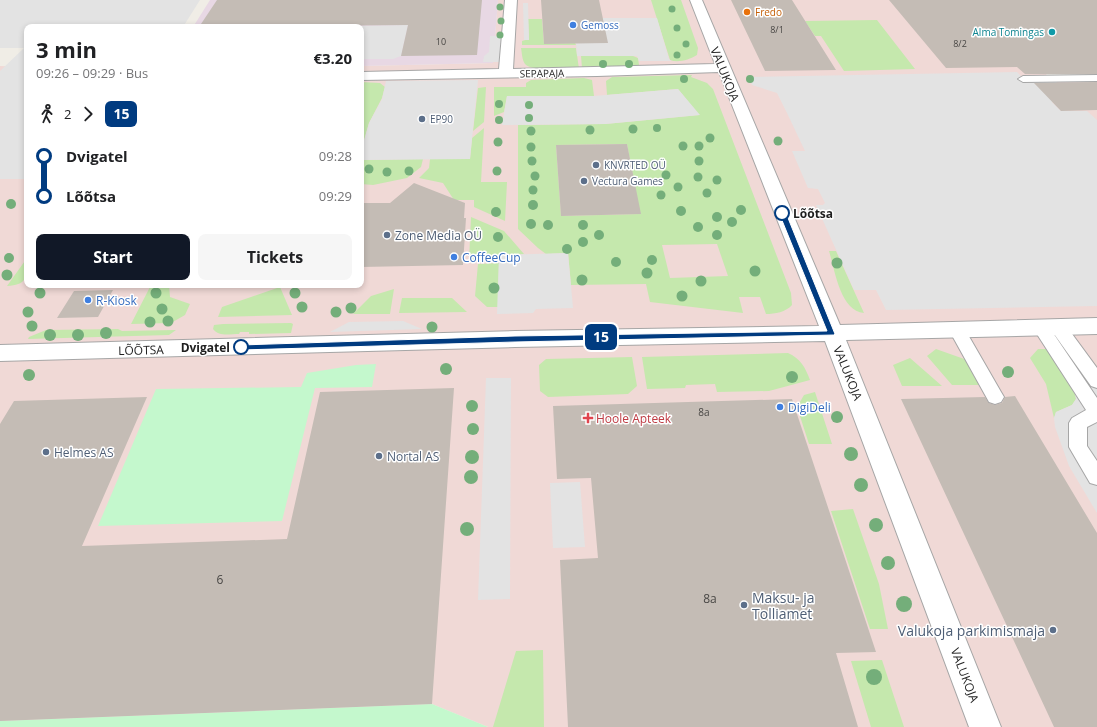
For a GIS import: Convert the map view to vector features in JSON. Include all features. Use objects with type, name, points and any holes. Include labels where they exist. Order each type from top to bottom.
[{"type":"street","points":[[506,74],[511,0]]},
{"type":"street","name":"VALUKOJA","points":[[696,0],[722,68],[854,385],[985,727]]},
{"type":"street","name":"SEPAPAJA","points":[[364,76],[597,72],[722,68]]},
{"type":"street","name":"LÕÕTSA","points":[[0,353],[515,339],[832,334],[1097,326]]},
{"type":"lane","points":[[1023,79],[1097,78]]},
{"type":"lane","points":[[1050,328],[1097,381]]},
{"type":"lane","points":[[1050,328],[1097,413],[1078,423],[1078,447],[1097,478]]},
{"type":"lane","points":[[958,330],[995,397]]},
{"type":"shaded area","points":[[0,0],[200,0],[185,24],[24,24],[24,48],[0,48]]},
{"type":"shaded area","points":[[210,0],[498,0],[493,63],[364,66],[364,24],[195,24]]},
{"type":"shaded area","points":[[498,0],[965,0],[1048,76],[1097,81],[1097,727],[488,727],[432,704],[0,721],[0,66],[24,67],[24,288],[364,288],[364,66],[493,63]]},
{"type":"shaded area","points":[[523,3],[528,3],[529,40],[524,40]]},
{"type":"shaded area","points":[[603,18],[657,18],[669,59],[671,61],[639,61],[637,56],[577,56],[576,43]]},
{"type":"shaded area","points":[[408,25],[401,56],[393,59],[364,59],[364,26]]},
{"type":"shaded area","points":[[490,36],[505,36],[505,51],[499,58],[499,62],[483,62],[484,56],[489,52]]},
{"type":"shaded area","points":[[24,48],[24,179],[0,179],[0,71]]},
{"type":"shaded area","points":[[1017,72],[1027,82],[1056,82],[1076,101],[1052,102],[1061,111],[1087,111],[1097,120],[1097,306],[886,310],[876,290],[854,290],[816,205],[823,205],[825,203],[818,189],[808,188],[792,151],[805,151],[787,113],[777,93],[752,85],[749,77]]},
{"type":"shaded area","name":"EP90","points":[[478,80],[470,159],[364,160],[364,140],[369,123],[382,99],[386,81]]},
{"type":"shaded area","points":[[678,89],[700,115],[605,124],[502,125],[507,96],[594,96]]},
{"type":"shaded area","points":[[568,253],[573,308],[536,309],[533,313],[497,314],[499,255]]},
{"type":"shaded area","points":[[403,321],[422,329],[330,332],[349,322]]},
{"type":"shaded area","points":[[1097,368],[1097,513],[1069,466],[1055,427],[1054,418],[1056,412],[1072,405],[1076,399],[1074,390],[1060,369]]},
{"type":"shaded area","points":[[486,378],[511,378],[510,599],[478,600]]},
{"type":"shaded area","points":[[580,482],[585,547],[553,548],[550,483]]},
{"type":"green space","points":[[651,0],[681,0],[698,48],[697,55],[684,60],[670,60]]},
{"type":"green space","points":[[528,19],[542,19],[544,44],[575,43],[576,45],[522,45],[522,41],[529,39]]},
{"type":"green space","points":[[877,20],[915,69],[844,71],[821,36],[815,36],[805,21]]},
{"type":"green space","points":[[521,48],[576,48],[579,69],[559,70],[529,67],[524,62]]},
{"type":"green space","points":[[581,56],[633,56],[638,58],[639,65],[636,67],[582,68]]},
{"type":"green space","points":[[692,75],[691,77],[707,83],[713,89],[791,293],[792,305],[790,307],[780,312],[766,314],[760,297],[739,297],[743,313],[650,302],[646,284],[571,285],[568,253],[546,254],[518,229],[518,125],[605,124],[699,115],[678,89],[607,95],[606,81],[612,77]],"holes":[[[627,144],[640,214],[561,216],[556,145]],[[717,244],[728,276],[670,278],[662,245]]]},
{"type":"green space","points":[[584,78],[592,80],[594,96],[507,96],[504,112],[494,116],[494,87],[526,87],[526,83],[531,80]]},
{"type":"green space","points":[[364,82],[380,83],[385,87],[382,98],[369,123],[364,140]]},
{"type":"green space","points":[[486,87],[484,122],[473,131],[478,88]]},
{"type":"green space","points":[[484,128],[481,182],[507,182],[505,221],[474,207],[474,200],[454,200],[443,183],[419,178],[429,168],[430,159],[470,159],[472,138]]},
{"type":"green space","points":[[423,159],[421,167],[407,178],[373,185],[364,184],[364,160]]},
{"type":"green space","points":[[471,217],[504,231],[524,254],[499,255],[498,261],[469,261]]},
{"type":"green space","points":[[829,251],[836,251],[864,313],[856,311],[844,298],[836,278]]},
{"type":"green space","points":[[24,262],[23,281],[19,284],[7,286]]},
{"type":"green space","points":[[499,263],[498,307],[487,307],[475,296],[478,264]]},
{"type":"green space","points":[[149,288],[169,288],[170,297],[190,304],[185,315],[171,323],[131,324]]},
{"type":"green space","points":[[280,288],[292,315],[218,317],[222,307]]},
{"type":"green space","points":[[394,289],[390,314],[353,314],[371,296]]},
{"type":"green space","points":[[402,298],[452,298],[467,312],[399,313]]},
{"type":"green space","points":[[223,324],[293,324],[291,333],[249,334],[249,332],[240,332],[239,334],[225,334],[215,332],[213,329],[214,325]]},
{"type":"green space","points":[[118,329],[122,331],[176,330],[169,335],[28,339],[29,337],[46,330]]},
{"type":"green space","points":[[936,349],[967,360],[979,385],[952,385],[927,356]]},
{"type":"green space","points":[[1038,349],[1047,349],[1075,390],[1076,399],[1072,405],[1056,412],[1054,418],[1046,384],[1030,358]]},
{"type":"green space","points":[[788,353],[802,364],[810,380],[769,391],[717,392],[715,384],[686,385],[685,388],[647,389],[642,357]]},
{"type":"green space","points":[[632,357],[637,386],[628,394],[548,397],[540,391],[539,365],[546,359]]},
{"type":"green space","points":[[910,358],[942,386],[902,386],[893,365]]},
{"type":"green space","points":[[376,364],[372,387],[315,388],[282,521],[98,526],[156,389],[301,387],[307,373],[356,365]]},
{"type":"green space","points":[[815,392],[832,444],[809,444],[797,407],[804,395]]},
{"type":"green space","points":[[853,509],[879,584],[888,629],[870,629],[831,511]]},
{"type":"green space","points":[[543,650],[544,727],[493,727],[516,651]]},
{"type":"green space","points":[[882,660],[904,727],[871,727],[851,661]]},
{"type":"green space","points":[[432,704],[488,727],[0,727],[0,721]]},
{"type":"building","points":[[217,0],[482,0],[477,55],[401,56],[408,25],[201,24]]},
{"type":"building","name":"Gemoss","points":[[541,0],[599,0],[608,43],[544,44]]},
{"type":"building","points":[[731,0],[792,0],[836,70],[765,71]]},
{"type":"building","points":[[889,0],[1097,0],[1097,74],[1025,74],[1017,67],[946,68]]},
{"type":"building","points":[[1097,82],[1097,110],[1061,111],[1034,83]]},
{"type":"building","points":[[627,144],[641,214],[561,216],[556,145]]},
{"type":"building","points":[[414,183],[465,203],[464,218],[466,218],[463,265],[364,267],[364,203],[390,203]]},
{"type":"building","name":"R-Kiosk","points":[[113,290],[98,317],[57,318],[74,291]]},
{"type":"building","points":[[454,388],[432,704],[0,721],[0,424],[14,401],[147,397],[82,546],[287,539],[320,392]]},
{"type":"building","name":"Valukoja parkimismaja","points":[[1015,396],[1097,533],[1097,727],[1054,727],[901,399],[985,397],[989,403],[995,405],[1002,403],[1005,397]]},
{"type":"building","points":[[792,399],[876,652],[836,653],[858,727],[568,727],[560,560],[598,558],[591,478],[557,479],[553,406]]},
{"type":"bus line","name":"15","points":[[241,347],[515,339],[832,334],[782,213]]},
{"type":"place","name":"Fredo","points":[[747,12]]},
{"type":"place","name":"Gemoss","points":[[573,25]]},
{"type":"place","name":"Alma Tomingas","points":[[1052,32]]},
{"type":"place","name":"EP90","points":[[422,119]]},
{"type":"place","name":"KNVRTED OÜ","points":[[596,165]]},
{"type":"place","name":"Vectura Games","points":[[584,181]]},
{"type":"place","name":"Lõõtsa","points":[[782,213]]},
{"type":"place","name":"Zone Media OÜ","points":[[387,235]]},
{"type":"place","name":"CoffeeCup","points":[[454,257]]},
{"type":"place","name":"R-Kiosk","points":[[88,300]]},
{"type":"place","name":"Dvigatel","points":[[241,347]]},
{"type":"place","name":"DigiDeli","points":[[780,407]]},
{"type":"place","name":"Hoole Apteek","points":[[588,418]]},
{"type":"place","name":"Helmes AS","points":[[46,452]]},
{"type":"place","name":"Nortal AS","points":[[379,456]]},
{"type":"place","name":"Maksu- ja Tolliamet","points":[[744,605]]},
{"type":"place","name":"Valukoja parkimismaja","points":[[1053,630]]}]
